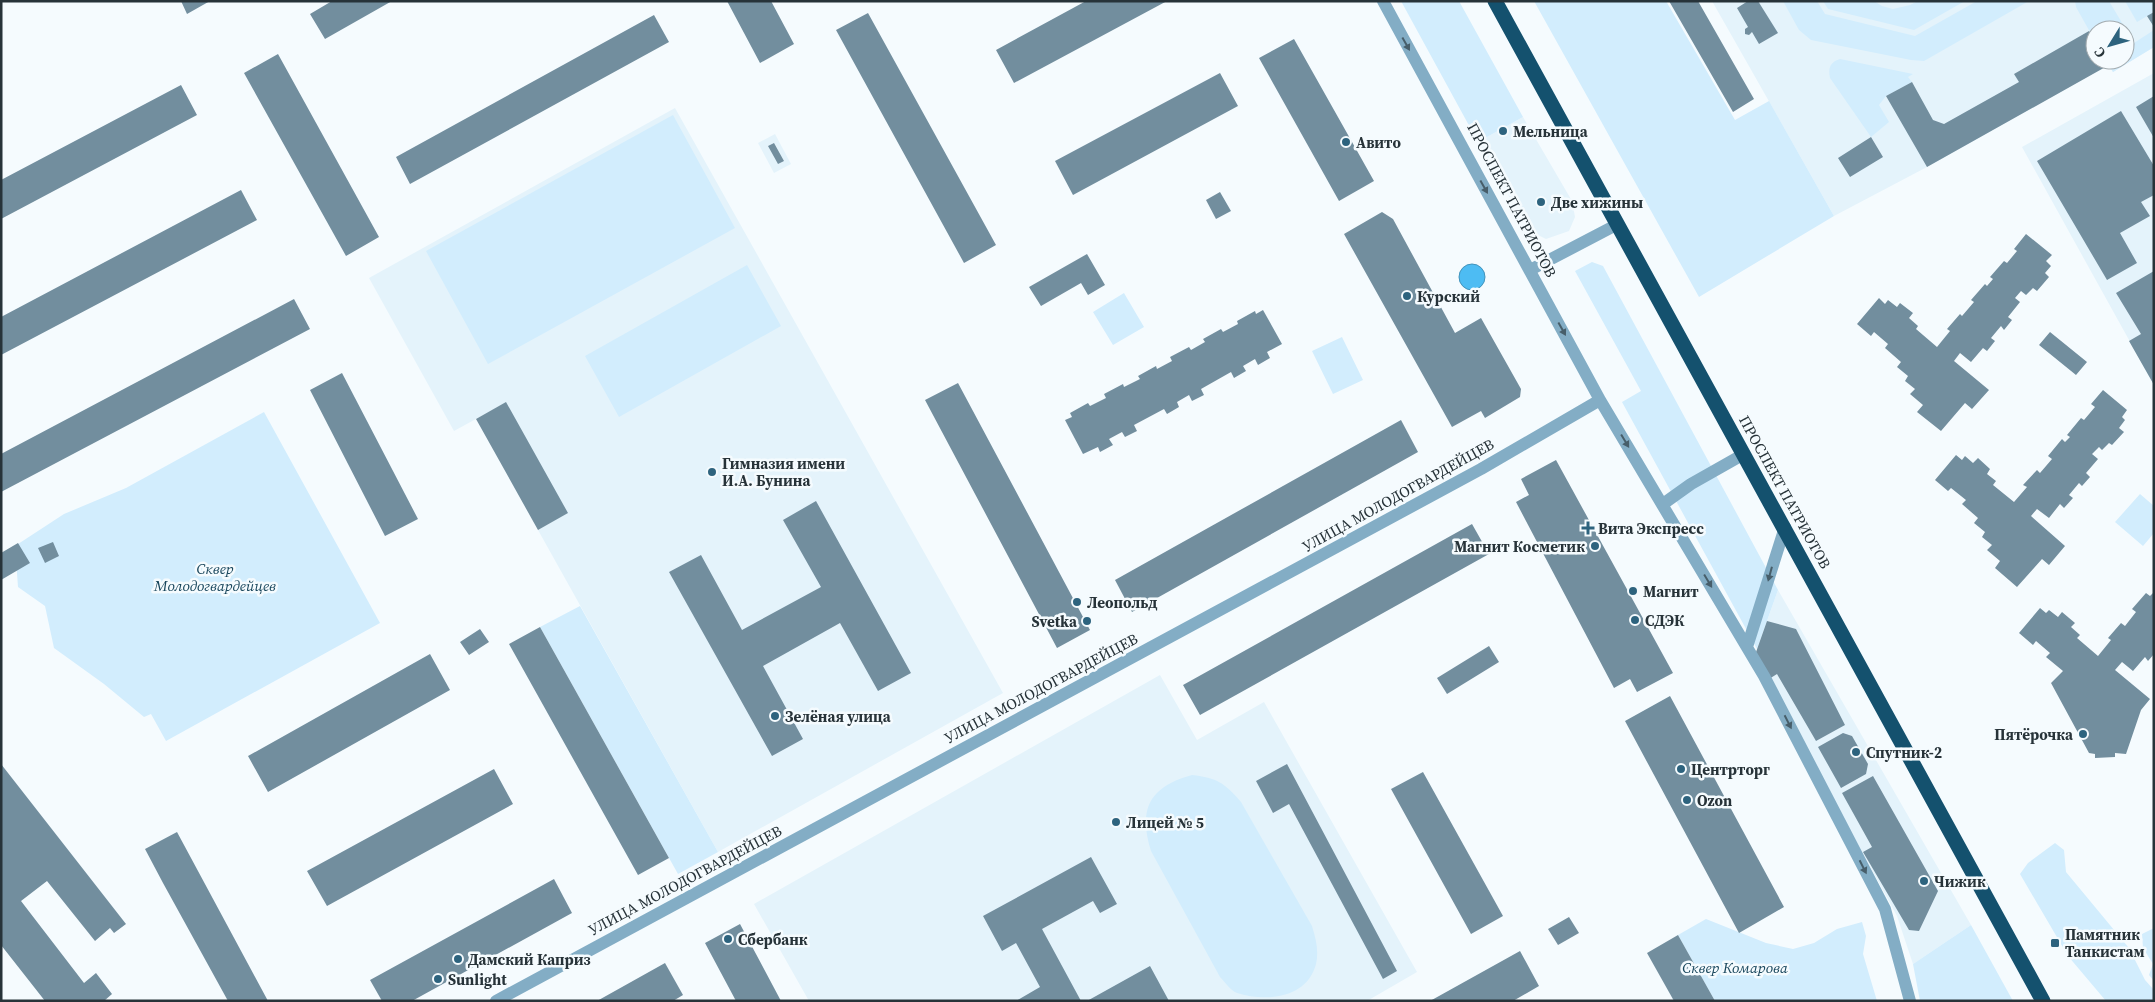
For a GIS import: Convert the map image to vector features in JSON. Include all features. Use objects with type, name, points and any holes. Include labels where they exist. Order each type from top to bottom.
[{"type":"highway","name":"ПРОСПЕКТ ПАТРИОТОВ","points":[[1495,1],[1785,527],[2043,1001]]},
{"type":"street","name":"ПРОСПЕКТ ПАТРИОТОВ","points":[[1383,1],[1600,400],[1764,676],[1885,909],[1910,1001]]},
{"type":"street","points":[[1530,270],[1618,224]]},
{"type":"street","name":"УЛИЦА МОЛОДОГВАРДЕЙЦЕВ","points":[[496,1001],[1481,469],[1600,400]]},
{"type":"street","points":[[1663,504],[1691,484],[1744,454]]},
{"type":"street","points":[[1747,647],[1785,527]]},
{"type":"shaded area","points":[[1712,1],[2154,1],[2154,47],[2135,59],[2135,20],[2085,20],[2085,70],[2099,70],[1927,167],[1834,216]]},
{"type":"shaded area","points":[[2154,73],[2154,385],[2022,147]]},
{"type":"shaded area","name":"Гимназия имени И.А. Бунина","points":[[675,108],[1003,693],[718,852],[538,530],[567,513],[505,403],[454,431],[369,278]]},
{"type":"shaded area","points":[[1523,117],[1572,201],[1575,217],[1569,231],[1546,239],[1536,234],[1525,224],[1478,142]]},
{"type":"shaded area","points":[[775,134],[791,164],[774,173],[758,143]]},
{"type":"shaded area","points":[[1778,590],[1971,925],[1913,964],[1897,916],[1755,655]]},
{"type":"shaded area","name":"Лицей № 5","points":[[1160,675],[1197,740],[1264,702],[1417,972],[1367,1001],[809,1001],[754,904]]},
{"type":"green space","points":[[1401,1],[1459,1],[1523,117],[1478,142]]},
{"type":"green space","points":[[1534,1],[1666,1],[1735,120],[1769,101],[1834,216],[1699,297]]},
{"type":"green space","points":[[1783,1],[1817,1],[1825,14],[1915,36],[1977,1],[2029,1],[1924,61],[1811,40],[1799,30]]},
{"type":"green space","points":[[1823,1],[1874,1],[1882,6],[1893,9],[1918,1],[1965,1],[1914,30],[1828,9]]},
{"type":"green space","points":[[2075,1],[2109,1],[2120,20],[2085,20],[2085,23],[2076,7]]},
{"type":"green space","points":[[2125,1],[2154,1],[2154,12],[2137,22]]},
{"type":"green space","points":[[2154,30],[2154,47],[2135,59],[2135,42]]},
{"type":"green space","points":[[1840,59],[1913,74],[1908,77],[1912,82],[1886,96],[1879,105],[1889,122],[1871,137],[1830,78],[1830,66]]},
{"type":"green space","points":[[673,115],[735,228],[488,364],[426,251]]},
{"type":"green space","points":[[1592,262],[1603,266],[1778,590],[1757,649],[1622,402],[1641,391],[1575,271]]},
{"type":"green space","points":[[747,265],[781,326],[619,417],[585,356]]},
{"type":"green space","points":[[1124,293],[1144,327],[1113,345],[1093,312]]},
{"type":"green space","points":[[1342,337],[1363,380],[1333,394],[1312,351]]},
{"type":"green space","name":"Сквер Молодогвардейцев","points":[[264,412],[380,623],[166,741],[151,714],[144,717],[104,684],[54,648],[45,606],[18,587],[15,546],[64,514],[126,488]]},
{"type":"green space","points":[[2140,494],[2154,506],[2154,533],[2143,546],[2115,522]]},
{"type":"green space","points":[[580,606],[718,852],[678,874],[540,627]]},
{"type":"green space","points":[[1192,775],[1220,782],[1241,802],[1312,926],[1317,945],[1316,964],[1311,976],[1304,985],[1294,991],[1284,995],[1260,997],[1237,993],[1230,988],[1220,977],[1151,851],[1146,823],[1150,802],[1166,786]]},
{"type":"green space","points":[[2055,843],[2064,850],[2066,872],[2129,948],[2145,980],[2154,990],[2154,1001],[2106,1001],[2068,956],[2020,874],[2028,863]]},
{"type":"green space","name":"Сквер Комарова","points":[[1706,919],[1766,943],[1793,949],[1814,943],[1837,929],[1862,922],[1866,936],[1863,954],[1877,1001],[1715,1001],[1678,935]]},
{"type":"green space","points":[[1971,925],[2013,1001],[1920,1001],[1913,964]]},
{"type":"green space","points":[[2154,928],[2154,981],[2149,975],[2153,964],[2143,948],[2142,934]]},
{"type":"water","points":[[1472,264],[1481,268],[1485,277],[1481,286],[1472,290],[1463,286],[1459,277],[1463,268]]},
{"type":"building","points":[[181,1],[210,1],[187,14]]},
{"type":"building","points":[[332,1],[392,1],[325,39],[310,14]]},
{"type":"building","points":[[727,1],[771,1],[794,44],[760,63]]},
{"type":"building","points":[[1086,1],[1167,1],[1014,83],[996,50]]},
{"type":"building","points":[[1669,1],[1698,1],[1754,99],[1733,112]]},
{"type":"building","points":[[1748,1],[1758,1],[1778,33],[1759,44],[1752,32],[1749,35],[1745,34],[1745,29],[1748,27],[1737,8]]},
{"type":"building","points":[[2154,12],[2154,27],[2147,16]]},
{"type":"building","points":[[868,13],[996,245],[964,263],[836,30]]},
{"type":"building","points":[[654,15],[669,42],[410,184],[396,157]]},
{"type":"building","points":[[2085,33],[2085,70],[2100,70],[1927,167],[1886,96],[1912,82],[1933,120],[1944,124],[2019,82],[2014,74]]},
{"type":"building","points":[[1294,39],[1374,181],[1339,201],[1259,58]]},
{"type":"building","points":[[278,54],[379,237],[346,256],[244,73]]},
{"type":"building","points":[[1220,73],[1238,106],[1073,195],[1055,161]]},
{"type":"building","points":[[181,85],[197,115],[1,219],[1,180]]},
{"type":"building","points":[[2154,96],[2154,138],[2136,107]]},
{"type":"building","points":[[2121,111],[2154,166],[2154,195],[2141,202],[2150,216],[2120,233],[2137,263],[2107,280],[2037,161]]},
{"type":"building","points":[[1871,137],[1883,157],[1850,177],[1838,158]]},
{"type":"building","points":[[774,143],[784,161],[778,164],[768,146]]},
{"type":"building","points":[[241,190],[257,220],[1,355],[1,317]]},
{"type":"building","points":[[1220,192],[1231,211],[1216,219],[1206,200]]},
{"type":"building","points":[[1382,212],[1393,219],[1455,333],[1481,318],[1521,389],[1520,397],[1485,418],[1481,411],[1452,427],[1344,234]]},
{"type":"building","points":[[2026,234],[2052,255],[2046,261],[2051,266],[2045,273],[2049,277],[2037,291],[2033,288],[2026,295],[2021,291],[2015,298],[2020,302],[2008,317],[2012,320],[2004,330],[2001,326],[1991,338],[1995,341],[1987,351],[1983,348],[1971,362],[1960,353],[1954,361],[1989,390],[1972,409],[1965,403],[1941,431],[1917,412],[1923,405],[1910,394],[1915,389],[1905,381],[1908,376],[1897,367],[1901,362],[1885,348],[1888,344],[1874,332],[1871,336],[1857,324],[1879,298],[1885,304],[1888,300],[1897,307],[1900,303],[1913,313],[1909,318],[1918,326],[1916,329],[1937,347],[1950,331],[1947,329],[1974,302],[1971,300],[1985,284],[1987,286],[1993,279],[1990,277],[2004,261],[2007,263],[2017,251],[2014,249]]},
{"type":"building","points":[[1087,254],[1105,285],[1088,295],[1081,283],[1041,306],[1029,287]]},
{"type":"building","points":[[2154,271],[2154,385],[2129,341],[2141,334],[2116,293]]},
{"type":"building","points":[[294,299],[310,329],[1,492],[1,454]]},
{"type":"building","points":[[1263,310],[1282,344],[1267,352],[1270,358],[1258,365],[1255,359],[1243,366],[1246,371],[1234,378],[1231,372],[1201,389],[1204,395],[1192,401],[1189,395],[1177,402],[1179,407],[1167,414],[1164,409],[1134,425],[1137,431],[1125,437],[1122,432],[1109,439],[1113,445],[1100,452],[1098,447],[1083,454],[1065,420],[1072,417],[1070,413],[1088,403],[1090,406],[1106,398],[1104,394],[1123,384],[1124,387],[1140,379],[1138,376],[1156,366],[1157,369],[1172,361],[1170,357],[1189,347],[1191,350],[1205,342],[1203,339],[1221,329],[1223,332],[1238,324],[1237,321],[1255,311],[1256,314]]},
{"type":"building","points":[[2050,332],[2087,362],[2076,375],[2039,345]]},
{"type":"building","points":[[342,373],[418,519],[385,536],[310,390]]},
{"type":"building","points":[[958,383],[1090,630],[1057,648],[925,400]]},
{"type":"building","points":[[2103,390],[2127,410],[2122,417],[2125,420],[2119,428],[2124,432],[2112,445],[2109,443],[2102,450],[2099,447],[2092,454],[2098,459],[2086,473],[2090,477],[2082,486],[2079,483],[2069,495],[2073,498],[2064,508],[2060,504],[2049,518],[2037,509],[2031,516],[2065,546],[2049,565],[2042,559],[2017,587],[1995,568],[2000,561],[1987,550],[1992,545],[1982,537],[1985,532],[1974,523],[1978,518],[1962,504],[1966,500],[1951,488],[1948,491],[1935,480],[1956,455],[1962,460],[1965,456],[1973,463],[1978,458],[1990,469],[1987,474],[1996,481],[1993,485],[2014,502],[2027,487],[2023,485],[2037,470],[2040,473],[2052,459],[2048,456],[2062,439],[2065,442],[2070,437],[2067,435],[2081,418],[2084,420],[2095,407],[2091,404]]},
{"type":"building","points":[[506,402],[568,513],[538,530],[476,419]]},
{"type":"building","points":[[1401,420],[1418,452],[1132,612],[1115,580]]},
{"type":"building","points":[[1556,460],[1673,673],[1637,692],[1630,679],[1614,688],[1516,502],[1529,495],[1521,479]]},
{"type":"building","points":[[816,501],[911,673],[878,691],[840,623],[763,666],[803,739],[772,756],[669,572],[701,555],[742,630],[821,587],[783,520]]},
{"type":"building","points":[[1472,524],[1489,554],[1200,715],[1183,685]]},
{"type":"building","points":[[53,542],[59,556],[45,563],[38,548]]},
{"type":"building","points":[[18,543],[30,563],[1,580],[1,553]]},
{"type":"building","points":[[2154,592],[2154,654],[2148,661],[2145,657],[2133,671],[2122,662],[2115,670],[2150,699],[2141,710],[2126,754],[2115,753],[2115,757],[2095,758],[2095,754],[2089,753],[2051,683],[2063,671],[2046,657],[2050,653],[2036,641],[2033,645],[2019,633],[2040,608],[2046,613],[2049,610],[2058,617],[2062,612],[2075,623],[2071,627],[2080,635],[2077,638],[2098,656],[2111,640],[2108,638],[2121,623],[2125,626],[2136,612],[2132,609],[2146,593],[2150,596]]},
{"type":"building","points":[[1767,621],[1796,629],[1845,725],[1816,741],[1777,674],[1769,679],[1755,655]]},
{"type":"building","points":[[540,627],[669,858],[638,875],[509,644]]},
{"type":"building","points":[[480,629],[489,642],[469,655],[460,642]]},
{"type":"building","points":[[1489,646],[1499,662],[1447,694],[1437,678]]},
{"type":"building","points":[[430,654],[450,690],[268,792],[248,756]]},
{"type":"building","points":[[1670,696],[1784,907],[1739,933],[1625,721]]},
{"type":"building","points":[[1843,733],[1852,736],[1868,764],[1866,774],[1841,788],[1818,747]]},
{"type":"building","points":[[1,764],[126,924],[114,933],[110,928],[95,941],[47,881],[21,901],[84,983],[96,973],[112,994],[104,1001],[45,1001],[1,945]]},
{"type":"building","points":[[1287,764],[1397,971],[1383,979],[1289,804],[1273,813],[1256,781]]},
{"type":"building","points":[[494,769],[513,804],[327,906],[307,871]]},
{"type":"building","points":[[1423,772],[1503,916],[1471,934],[1391,789]]},
{"type":"building","points":[[1873,776],[1938,891],[1919,931],[1909,930],[1863,852],[1872,847],[1842,793]]},
{"type":"building","points":[[177,832],[268,1001],[228,1001],[163,883],[145,849]]},
{"type":"building","points":[[1091,857],[1117,904],[1100,913],[1093,901],[1042,929],[1081,1001],[1016,1001],[1040,987],[1016,943],[1002,951],[983,916]]},
{"type":"building","points":[[554,879],[572,913],[412,1001],[382,1001],[370,980]]},
{"type":"building","points":[[1569,917],[1579,933],[1558,945],[1548,929]]},
{"type":"building","points":[[740,924],[781,1001],[736,1001],[705,943]]},
{"type":"building","points":[[1678,935],[1715,1001],[1674,1001],[1647,953]]},
{"type":"building","points":[[1520,951],[1539,986],[1513,1001],[1430,1001]]},
{"type":"building","points":[[665,963],[683,995],[673,1001],[597,1001]]},
{"type":"building","points":[[1150,966],[1169,1001],[1087,1001]]},
{"type":"place","name":"Мельница","points":[[1503,131]]},
{"type":"place","name":"Авито","points":[[1346,142]]},
{"type":"place","name":"Две хижины","points":[[1541,202]]},
{"type":"place","name":"Курский","points":[[1407,296]]},
{"type":"place","name":"Гимназия имени И.А. Бунина","points":[[712,472]]},
{"type":"place","name":"Вита Экспресс","points":[[1588,528]]},
{"type":"place","name":"Магнит Косметик","points":[[1595,546]]},
{"type":"place","name":"Магнит","points":[[1633,591]]},
{"type":"place","name":"Леопольд","points":[[1077,602]]},
{"type":"place","name":"СДЭК","points":[[1635,620]]},
{"type":"place","name":"Svetka","points":[[1087,621]]},
{"type":"place","name":"Зелёная улица","points":[[775,716]]},
{"type":"place","name":"Пятёрочка","points":[[2083,734]]},
{"type":"place","name":"Спутник-2","points":[[1856,752]]},
{"type":"place","name":"Центрторг","points":[[1681,769]]},
{"type":"place","name":"Ozon","points":[[1687,800]]},
{"type":"place","name":"Лицей № 5","points":[[1116,822]]},
{"type":"place","name":"Чижик","points":[[1924,881]]},
{"type":"place","name":"Сбербанк","points":[[728,939]]},
{"type":"place","name":"Памятник Танкистам","points":[[2055,943]]},
{"type":"place","name":"Дамский Каприз","points":[[458,959]]},
{"type":"place","name":"Sunlight","points":[[438,979]]}]
